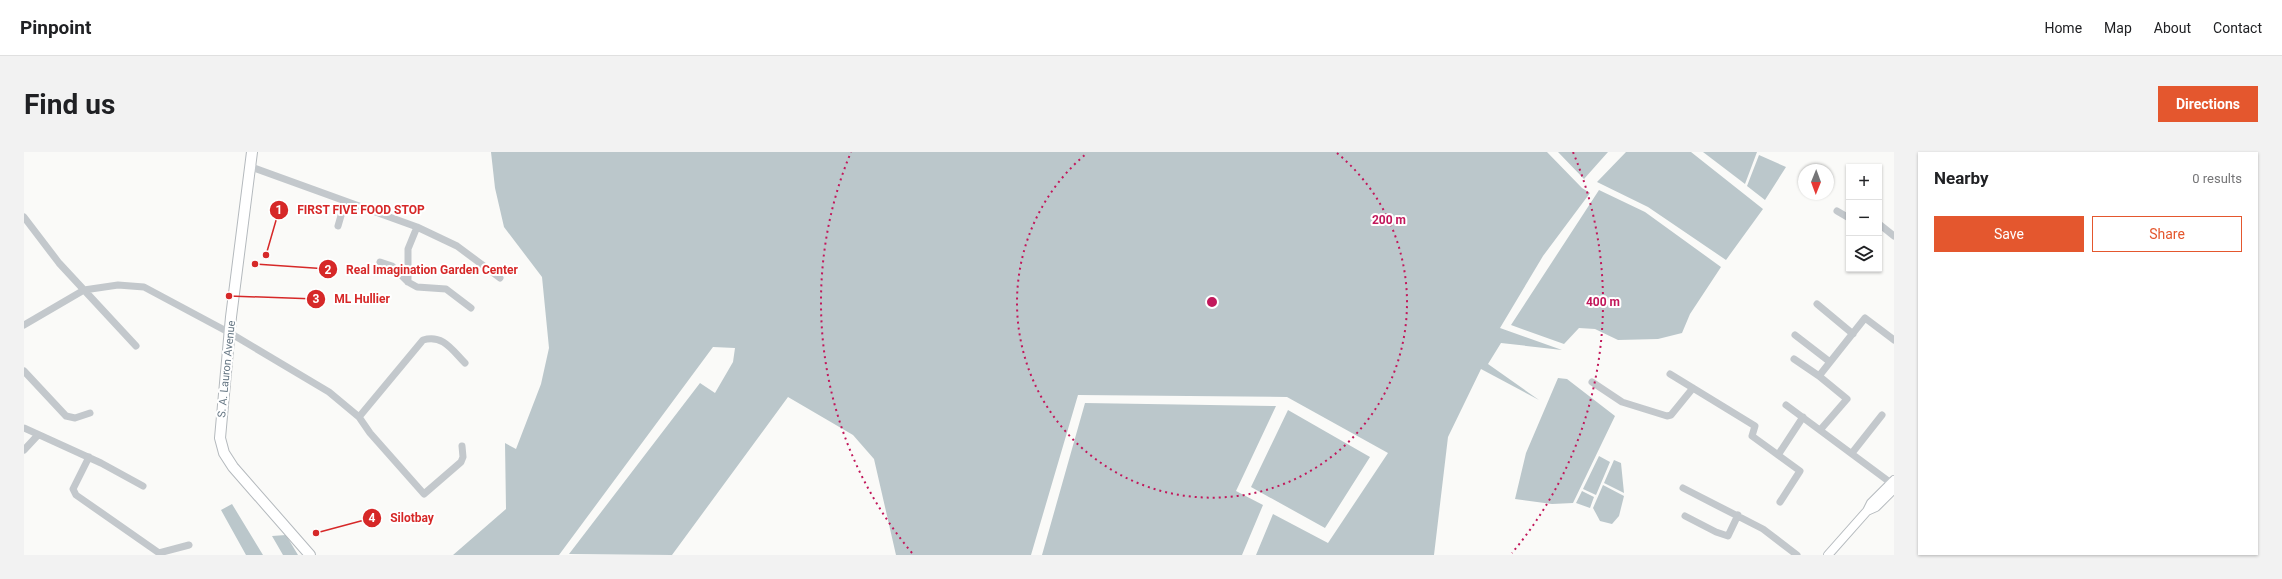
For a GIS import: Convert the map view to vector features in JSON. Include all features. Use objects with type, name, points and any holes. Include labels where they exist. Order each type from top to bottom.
[{"type":"highway","name":"S. A. Lauron Avenue","points":[[252,152],[220,422],[220,438],[224,453],[233,467],[310,555]]},
{"type":"main road","points":[[1828,555],[1867,511],[1871,503],[1893,484]]},
{"type":"street","points":[[251,167],[417,227],[457,246],[500,278]]},
{"type":"street","points":[[338,226],[345,202]]},
{"type":"street","points":[[1837,211],[1846,216]]},
{"type":"street","points":[[24,217],[50,254],[136,346]]},
{"type":"street","points":[[1882,226],[1894,236]]},
{"type":"street","points":[[408,282],[408,249],[417,227]]},
{"type":"street","points":[[380,262],[392,266],[408,282],[417,287],[446,289],[471,308]]},
{"type":"street","points":[[24,325],[84,290],[112,286],[144,287],[230,333],[329,392],[359,417],[370,433],[424,494],[460,462],[463,457],[462,446]]},
{"type":"street","points":[[1817,304],[1853,334]]},
{"type":"street","points":[[1819,376],[1865,318],[1894,340]]},
{"type":"street","points":[[1795,335],[1830,362]]},
{"type":"street","points":[[359,417],[423,340],[437,338],[445,342],[465,363]]},
{"type":"street","points":[[1794,359],[1819,376],[1847,399],[1821,429]]},
{"type":"street","points":[[24,371],[66,416],[75,418],[90,413]]},
{"type":"street","points":[[1670,374],[1755,426],[1752,436],[1800,471],[1780,502]]},
{"type":"street","points":[[1592,382],[1622,402],[1666,416],[1671,415],[1693,388]]},
{"type":"street","points":[[1786,405],[1821,429],[1893,484]]},
{"type":"street","points":[[1852,453],[1882,415]]},
{"type":"street","points":[[1778,455],[1803,417]]},
{"type":"street","points":[[24,428],[89,457],[143,486]]},
{"type":"street","points":[[24,450],[38,435]]},
{"type":"street","points":[[89,457],[74,490],[76,496],[160,554],[189,545]]},
{"type":"street","points":[[1683,488],[1763,529],[1797,555]]},
{"type":"street","points":[[1685,516],[1716,532],[1728,536],[1738,515]]},
{"type":"shaded area","points":[[491,152],[1547,152],[1582,188],[1590,193],[1543,256],[1500,328],[1562,350],[1501,343],[1488,364],[1539,400],[1481,369],[1448,437],[1434,555],[1256,555],[1273,514],[1328,543],[1388,453],[1287,397],[1078,395],[1031,555],[896,555],[874,459],[853,435],[788,397],[672,555],[569,554],[700,383],[715,393],[733,362],[735,348],[713,347],[559,555],[453,555],[506,509],[505,443],[516,449],[541,384],[549,348],[542,277],[504,227],[495,188]]},
{"type":"shaded area","points":[[1558,152],[1608,152],[1584,179]]},
{"type":"shaded area","points":[[1626,152],[1691,152],[1763,209],[1726,260],[1648,207],[1597,182]]},
{"type":"shaded area","points":[[1703,152],[1757,152],[1745,184]]},
{"type":"shaded area","points":[[1759,155],[1786,167],[1765,200],[1747,186]]},
{"type":"shaded area","points":[[1599,190],[1645,212],[1721,267],[1690,314],[1682,333],[1658,339],[1618,340],[1595,329],[1579,328],[1564,344],[1511,325]]},
{"type":"shaded area","points":[[1558,378],[1567,379],[1615,416],[1573,503],[1552,504],[1515,499],[1526,453]]},
{"type":"shaded area","points":[[1085,403],[1276,406],[1236,491],[1263,505],[1242,555],[1042,555]]},
{"type":"shaded area","points":[[1288,410],[1370,457],[1325,528],[1251,487]]},
{"type":"shaded area","points":[[1599,456],[1610,462],[1596,495],[1583,489]]},
{"type":"shaded area","points":[[1614,460],[1621,463],[1624,493],[1604,483]]},
{"type":"shaded area","points":[[1603,485],[1624,496],[1619,516],[1612,524],[1600,521],[1593,508]]},
{"type":"shaded area","points":[[1582,491],[1594,497],[1590,508],[1576,503]]},
{"type":"shaded area","points":[[232,504],[263,555],[246,555],[221,510]]},
{"type":"shaded area","points":[[286,535],[298,555],[283,555],[272,536]]},
{"type":"place","name":"FIRST FIVE FOOD STOP","points":[[266,255]]},
{"type":"place","name":"Real Imagination Garden Center","points":[[255,264]]},
{"type":"place","name":"ML Hullier","points":[[229,296]]},
{"type":"place","name":"Silotbay","points":[[316,533]]}]
